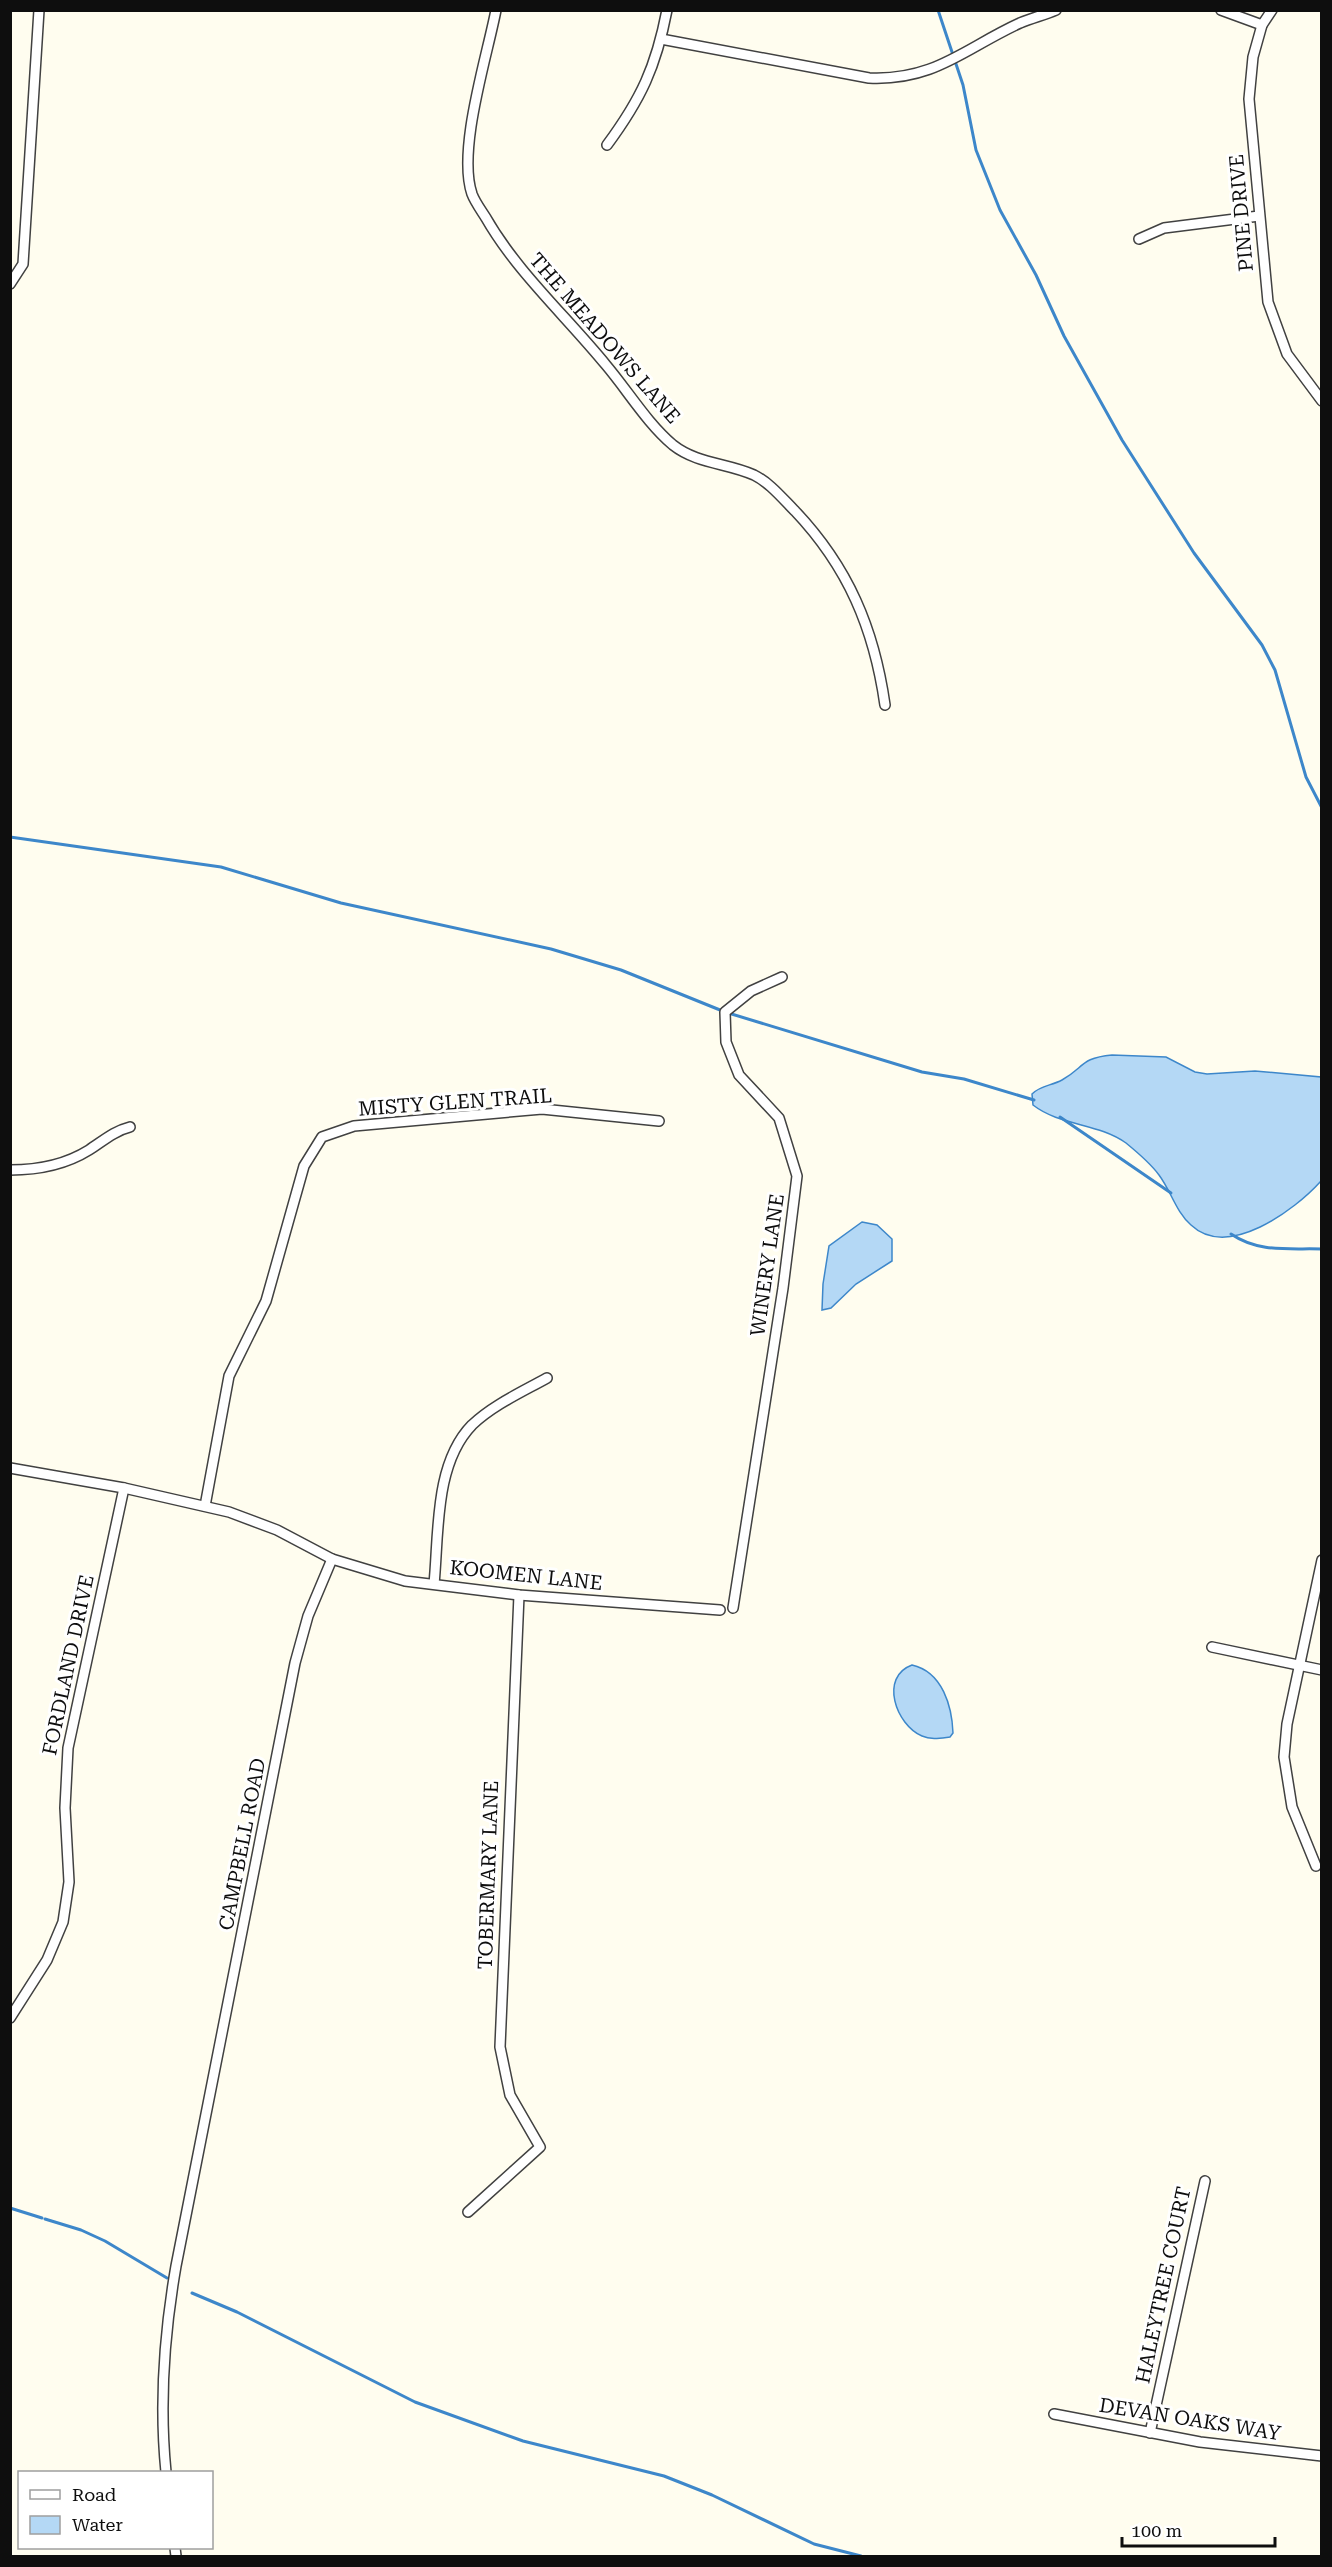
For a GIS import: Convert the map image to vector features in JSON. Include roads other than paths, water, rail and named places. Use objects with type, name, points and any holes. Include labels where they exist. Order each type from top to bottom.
[{"type":"street","points":[[10,284],[23,264],[39,10]]},
{"type":"street","name":"THE MEADOWS LANE","points":[[496,10],[468,159],[472,194],[502,246],[607,365],[661,434],[675,446],[700,460],[753,475],[770,485],[817,534],[844,574],[859,608],[873,646],[885,705]]},
{"type":"street","points":[[608,145],[630,115],[649,79],[667,10]]},
{"type":"street","points":[[661,39],[869,78],[895,79],[922,73],[963,56],[1020,24],[1056,10]]},
{"type":"street","points":[[1221,10],[1262,25]]},
{"type":"street","name":"PINE DRIVE","points":[[1272,10],[1262,25],[1252,57],[1249,99],[1268,302],[1277,332],[1287,354],[1322,401]]},
{"type":"street","points":[[1139,239],[1164,228],[1259,216]]},
{"type":"street","name":"WINERY LANE","points":[[733,1608],[783,1288],[797,1176],[779,1118],[739,1075],[726,1042],[725,1012],[751,991],[782,977]]},
{"type":"street","name":"MISTY GLEN TRAIL","points":[[205,1506],[229,1376],[266,1301],[304,1166],[322,1137],[354,1126],[542,1109],[658,1121]]},
{"type":"street","points":[[10,1170],[44,1167],[71,1159],[113,1133],[130,1127]]},
{"type":"street","points":[[434,1584],[444,1488],[454,1451],[471,1426],[485,1414],[547,1378]]},
{"type":"street","points":[[10,1468],[124,1488],[205,1506],[272,1527],[332,1559]]},
{"type":"street","name":"FORDLAND DRIVE","points":[[10,2018],[47,1960],[63,1922],[69,1882],[65,1808],[68,1748],[124,1488]]},
{"type":"street","name":"KOOMEN LANE","points":[[332,1559],[386,1577],[434,1584],[519,1595],[720,1610]]},
{"type":"street","name":"CAMPBELL ROAD","points":[[166,2471],[162,2420],[162,2373],[174,2277],[296,1663],[308,1616],[332,1559]]},
{"type":"street","points":[[1316,1866],[1292,1807],[1285,1771],[1287,1724],[1322,1560]]},
{"type":"street","name":"TOBERMARY LANE","points":[[468,2212],[540,2146],[510,2095],[500,2047],[511,1728],[519,1595]]},
{"type":"street","points":[[1212,1647],[1322,1670]]},
{"type":"street","name":"HALEYTREE COURT","points":[[1150,2433],[1205,2181]]},
{"type":"street","name":"DEVAN OAKS WAY","points":[[1054,2414],[1150,2433],[1322,2456]]},
{"type":"water","points":[[1112,1055],[1166,1057],[1195,1072],[1207,1074],[1255,1071],[1321,1077],[1321,1181],[1278,1217],[1242,1234],[1223,1237],[1206,1234],[1191,1225],[1177,1208],[1159,1175],[1126,1143],[1115,1136],[1055,1117],[1033,1105],[1032,1094],[1035,1091],[1062,1080],[1094,1058]]},
{"type":"water","points":[[862,1222],[877,1225],[892,1239],[892,1261],[856,1284],[831,1308],[822,1310],[823,1284],[829,1246]]},
{"type":"water","points":[[912,1665],[931,1675],[944,1692],[951,1712],[953,1733],[950,1737],[922,1736],[905,1722],[899,1712],[895,1701],[896,1680],[902,1671]]},
{"type":"waterway","points":[[938,10],[963,85],[976,150],[1000,210],[1036,275],[1064,336],[1122,440],[1194,553],[1262,645],[1275,670],[1306,777],[1322,808]]},
{"type":"waterway","points":[[10,837],[221,867],[341,903],[551,949],[621,970],[725,1012],[922,1072],[964,1079],[1034,1100]]},
{"type":"waterway","points":[[1060,1117],[1171,1193]]},
{"type":"waterway","points":[[1231,1234],[1263,1247],[1322,1249]]},
{"type":"waterway","points":[[10,2208],[42,2218]]},
{"type":"waterway","points":[[45,2219],[81,2230],[105,2241],[167,2278]]},
{"type":"waterway","points":[[192,2293],[237,2312],[415,2402],[523,2441],[664,2476],[712,2495],[814,2544],[861,2556]]}]
